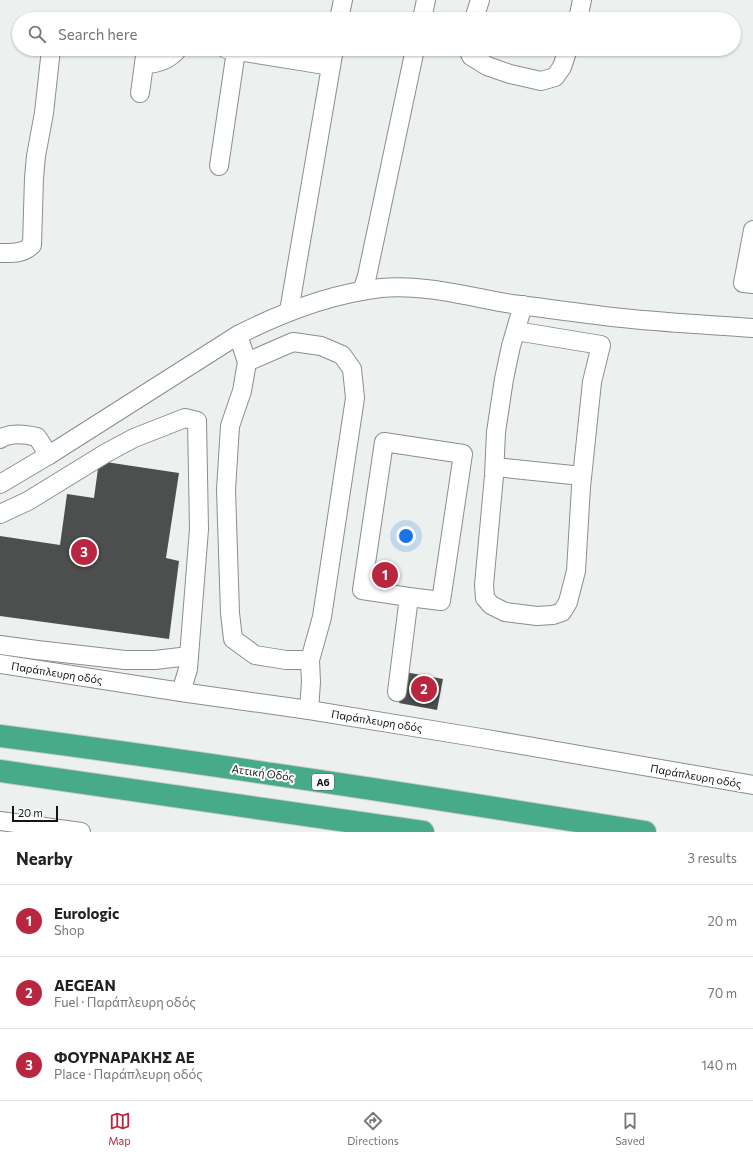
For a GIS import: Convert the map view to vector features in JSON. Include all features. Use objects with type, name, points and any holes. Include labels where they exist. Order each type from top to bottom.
[{"type":"highway","name":"Αττική Οδός","points":[[0,736],[120,752],[478,805],[645,832]]},
{"type":"highway","points":[[0,771],[422,832]]},
{"type":"street","points":[[340,12],[343,0]]},
{"type":"street","points":[[423,12],[426,0]]},
{"type":"street","points":[[476,12],[480,0]]},
{"type":"street","points":[[579,12],[582,0]]},
{"type":"street","points":[[0,253],[16,253],[28,249],[32,245],[36,156],[44,113],[50,56]]},
{"type":"street","points":[[140,93],[145,57],[155,64],[164,61],[171,56]]},
{"type":"street","points":[[219,166],[230,56]]},
{"type":"street","points":[[289,311],[333,58],[308,56]]},
{"type":"street","points":[[362,291],[367,276],[414,56]]},
{"type":"street","points":[[471,56],[487,66],[510,74],[542,81],[555,77],[562,66],[566,56]]},
{"type":"street","points":[[753,230],[743,283],[753,284]]},
{"type":"street","points":[[0,484],[49,455],[238,335],[289,311],[315,302],[362,291],[382,288],[410,287],[523,305],[632,319],[753,328]]},
{"type":"street","points":[[516,331],[601,345],[592,382],[582,476],[576,571],[568,602],[562,612],[553,615],[537,616],[504,612],[491,605],[485,598],[484,585],[495,467],[496,432],[510,346],[523,305]]},
{"type":"street","points":[[238,335],[247,362],[242,391],[230,426],[226,490],[230,613],[233,640],[255,655],[286,660],[310,660]]},
{"type":"street","points":[[247,362],[293,342],[321,346],[342,355],[352,368],[356,398],[322,617],[310,660],[310,710]]},
{"type":"street","points":[[0,514],[28,501],[106,453],[134,438],[185,418],[197,421],[199,529],[188,669],[181,692]]},
{"type":"street","points":[[0,439],[5,436],[23,434],[38,437],[49,455]]},
{"type":"street","points":[[384,442],[463,454],[441,601],[409,596],[362,590],[384,442]]},
{"type":"street","points":[[495,467],[582,476]]},
{"type":"street","points":[[397,692],[409,596]]},
{"type":"street","points":[[0,645],[125,660],[155,660],[189,656]]},
{"type":"street","name":"Παράπλευρη οδός","points":[[0,664],[310,710],[753,785]]},
{"type":"street","points":[[0,821],[81,832]]},
{"type":"building","points":[[99,461],[179,473],[166,558],[179,561],[169,639],[0,616],[0,536],[60,545],[67,494],[94,498]]},
{"type":"building","points":[[405,672],[443,679],[437,710],[399,703]]},
{"type":"place","name":"ΦΟΥΡΝΑΡΑΚΗΣ ΑΕ","points":[[84,552]]},
{"type":"place","name":"Eurologic","points":[[385,575]]},
{"type":"place","name":"AEGEAN","points":[[424,689]]}]
